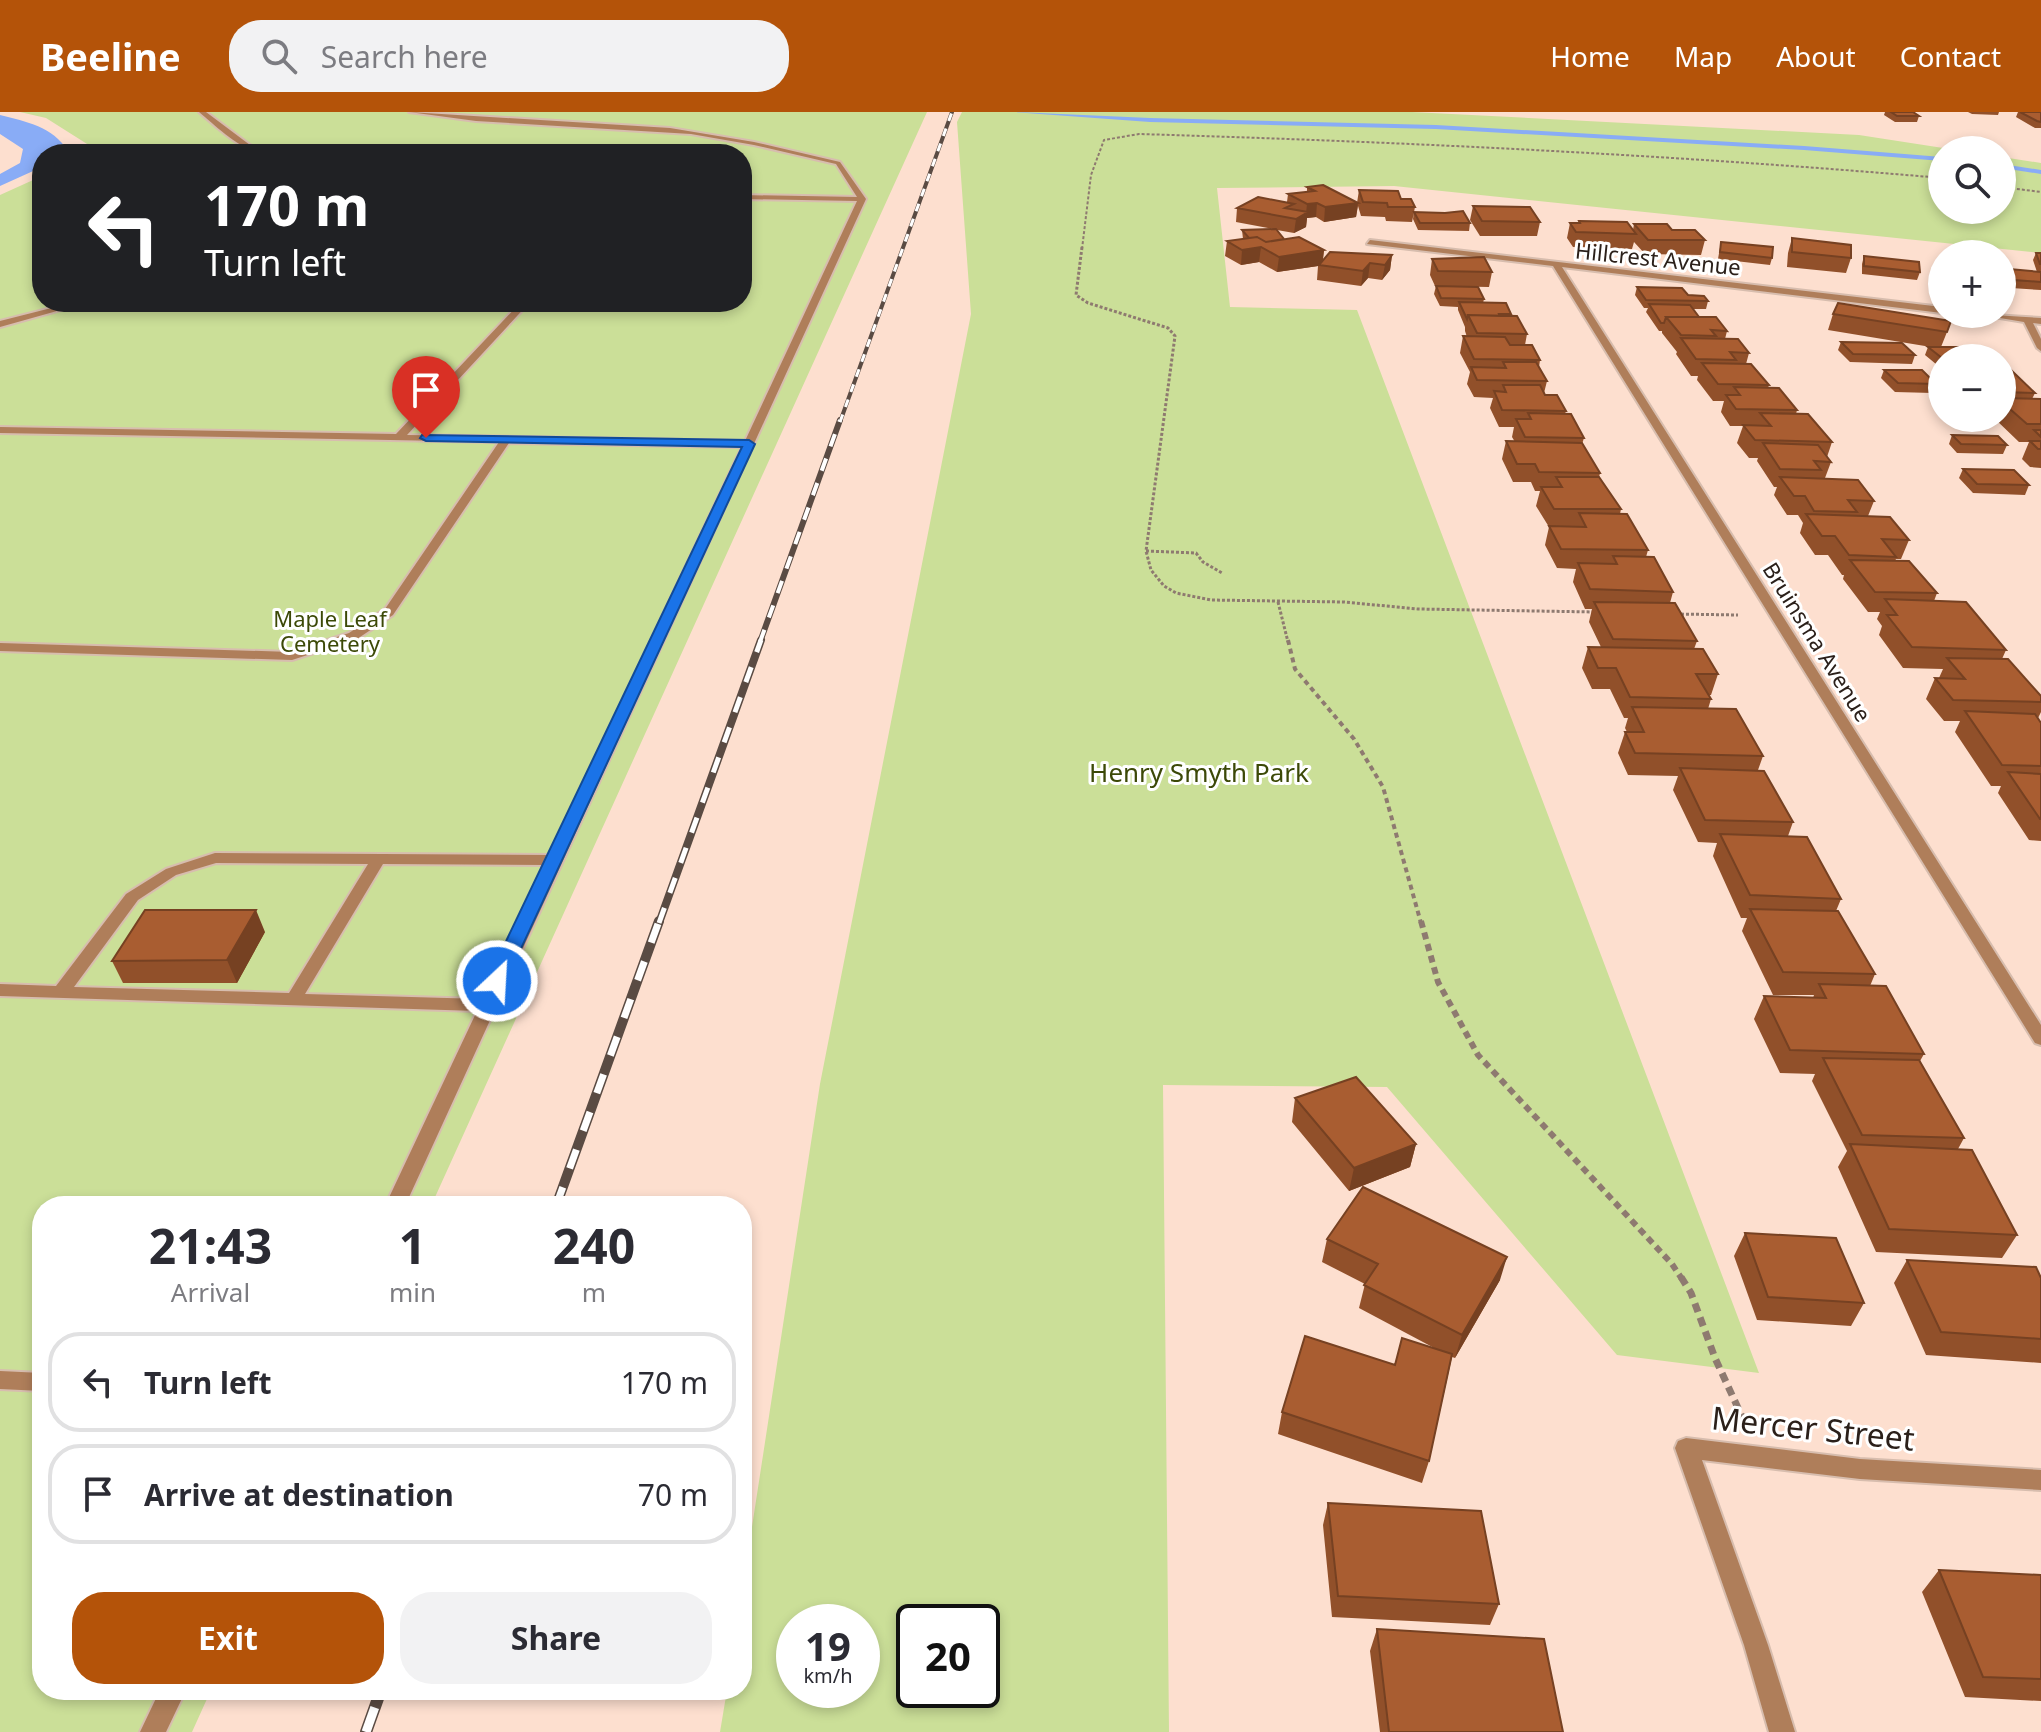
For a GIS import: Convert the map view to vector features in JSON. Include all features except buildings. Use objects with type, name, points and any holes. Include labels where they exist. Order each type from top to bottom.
[{"type":"street","points":[[202,112],[245,144]]},
{"type":"street","points":[[412,112],[470,121],[669,130],[750,140],[838,163],[862,199]]},
{"type":"street","points":[[752,197],[862,199]]},
{"type":"street","points":[[399,1196],[485,1005],[862,199]]},
{"type":"street","name":"Hillcrest Avenue","points":[[1370,242],[1928,308]]},
{"type":"street","name":"Bruinsma Avenue","points":[[1557,266],[2041,1039]]},
{"type":"street","points":[[0,324],[46,312]]},
{"type":"street","points":[[399,437],[517,312]]},
{"type":"street","points":[[2016,318],[2041,321]]},
{"type":"street","points":[[2027,319],[2041,348]]},
{"type":"street","points":[[0,430],[749,444]]},
{"type":"street","points":[[0,647],[292,656],[353,636],[389,612],[506,439]]},
{"type":"street","points":[[61,992],[132,897],[171,872],[215,858],[554,860]]},
{"type":"street","points":[[293,1000],[378,859]]},
{"type":"street","points":[[0,990],[485,1005]]},
{"type":"street","points":[[0,1380],[32,1382]]},
{"type":"street","name":"Mercer Street","points":[[1782,1732],[1756,1645],[1686,1448],[1860,1469],[2041,1480]]},
{"type":"street","points":[[153,1732],[168,1700]]},
{"type":"path","points":[[1604,613],[1415,608],[1199,597],[1175,592],[1158,582],[1147,563],[1146,551],[1175,336],[1168,328],[1088,303],[1076,295],[1091,175],[1104,140],[1154,134],[1389,141],[1740,161],[1928,177]]},
{"type":"path","points":[[2016,189],[2041,192]]},
{"type":"path","points":[[1146,551],[1196,553],[1203,562],[1222,573]]},
{"type":"path","points":[[1278,602],[1295,669],[1354,739],[1383,787],[1438,982],[1478,1055],[1672,1264],[1691,1293],[1715,1358],[1762,1458]]},
{"type":"path","points":[[1667,614],[1777,616]]},
{"type":"green space","name":"Maple Leaf Cemetery","points":[[20,112],[927,112],[436,1196],[32,1196],[32,1700],[206,1700],[192,1732],[0,1732],[0,195],[32,181],[32,312],[752,312],[752,144],[87,144],[46,118]]},
{"type":"green space","name":"Henry Smyth Park","points":[[962,112],[1412,112],[1859,135],[1928,146],[1928,224],[2016,224],[2016,159],[2041,163],[2041,253],[2016,250],[2016,240],[1928,241],[1394,186],[1217,188],[1230,307],[1357,310],[1759,1373],[1617,1355],[1387,1087],[1163,1085],[1169,1732],[720,1732],[725,1700],[752,1700],[752,1527],[820,1084],[971,314],[957,122]]},
{"type":"water","points":[[0,115],[47,130],[63,144],[32,144],[32,172],[0,186],[0,174],[20,163],[23,149],[0,134]]},
{"type":"waterway","points":[[1017,112],[1150,120],[1436,127],[1928,158]]},
{"type":"waterway","points":[[2016,168],[2041,172]]},
{"type":"railway","points":[[840,422],[952,112]]},
{"type":"railway","points":[[760,642],[840,420]]},
{"type":"railway","points":[[659,923],[761,640]]},
{"type":"railway","points":[[560,1196],[659,921]]},
{"type":"railway","points":[[366,1732],[377,1700]]},
{"type":"route","points":[[426,438],[749,444],[497,981]]}]
